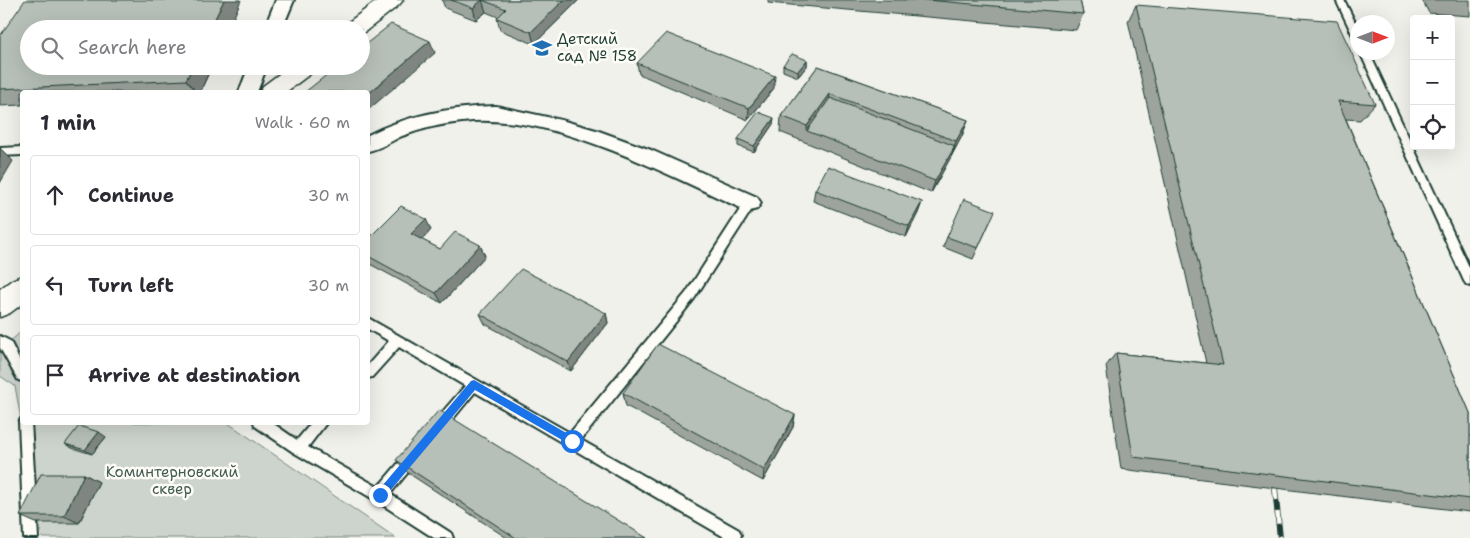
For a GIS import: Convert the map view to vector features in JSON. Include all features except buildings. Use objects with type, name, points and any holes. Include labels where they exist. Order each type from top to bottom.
[{"type":"street","points":[[277,20],[285,0]]},
{"type":"street","points":[[366,20],[392,0]]},
{"type":"street","points":[[249,90],[255,75]]},
{"type":"street","points":[[274,90],[294,75]]},
{"type":"street","points":[[370,143],[380,137],[435,118],[498,113],[565,126],[653,160],[750,203]]},
{"type":"street","points":[[0,305],[20,290]]},
{"type":"lane","points":[[1340,0],[1350,21]]},
{"type":"lane","points":[[1368,60],[1470,281]]},
{"type":"lane","points":[[0,152],[20,151]]},
{"type":"lane","points":[[572,441],[690,296],[750,203]]},
{"type":"lane","points":[[370,324],[734,535]]},
{"type":"lane","points":[[370,371],[398,340]]},
{"type":"lane","points":[[0,341],[6,345],[20,372]]},
{"type":"lane","points":[[380,495],[474,384]]},
{"type":"lane","points":[[25,425],[31,538]]},
{"type":"lane","points":[[264,425],[298,448],[380,495],[446,538]]},
{"type":"lane","points":[[298,448],[318,425]]},
{"type":"green space","name":"Коминтерновский сквер","points":[[20,333],[20,414],[15,386],[0,376],[0,350]]},
{"type":"green space","name":"Коминтерновский сквер","points":[[22,425],[231,425],[396,538],[42,538]]},
{"type":"railway","points":[[1275,488],[1280,538]]},
{"type":"place","name":"Детский сад № 158","points":[[542,48]]},
{"type":"route","points":[[380,495],[474,384],[572,441]]}]
